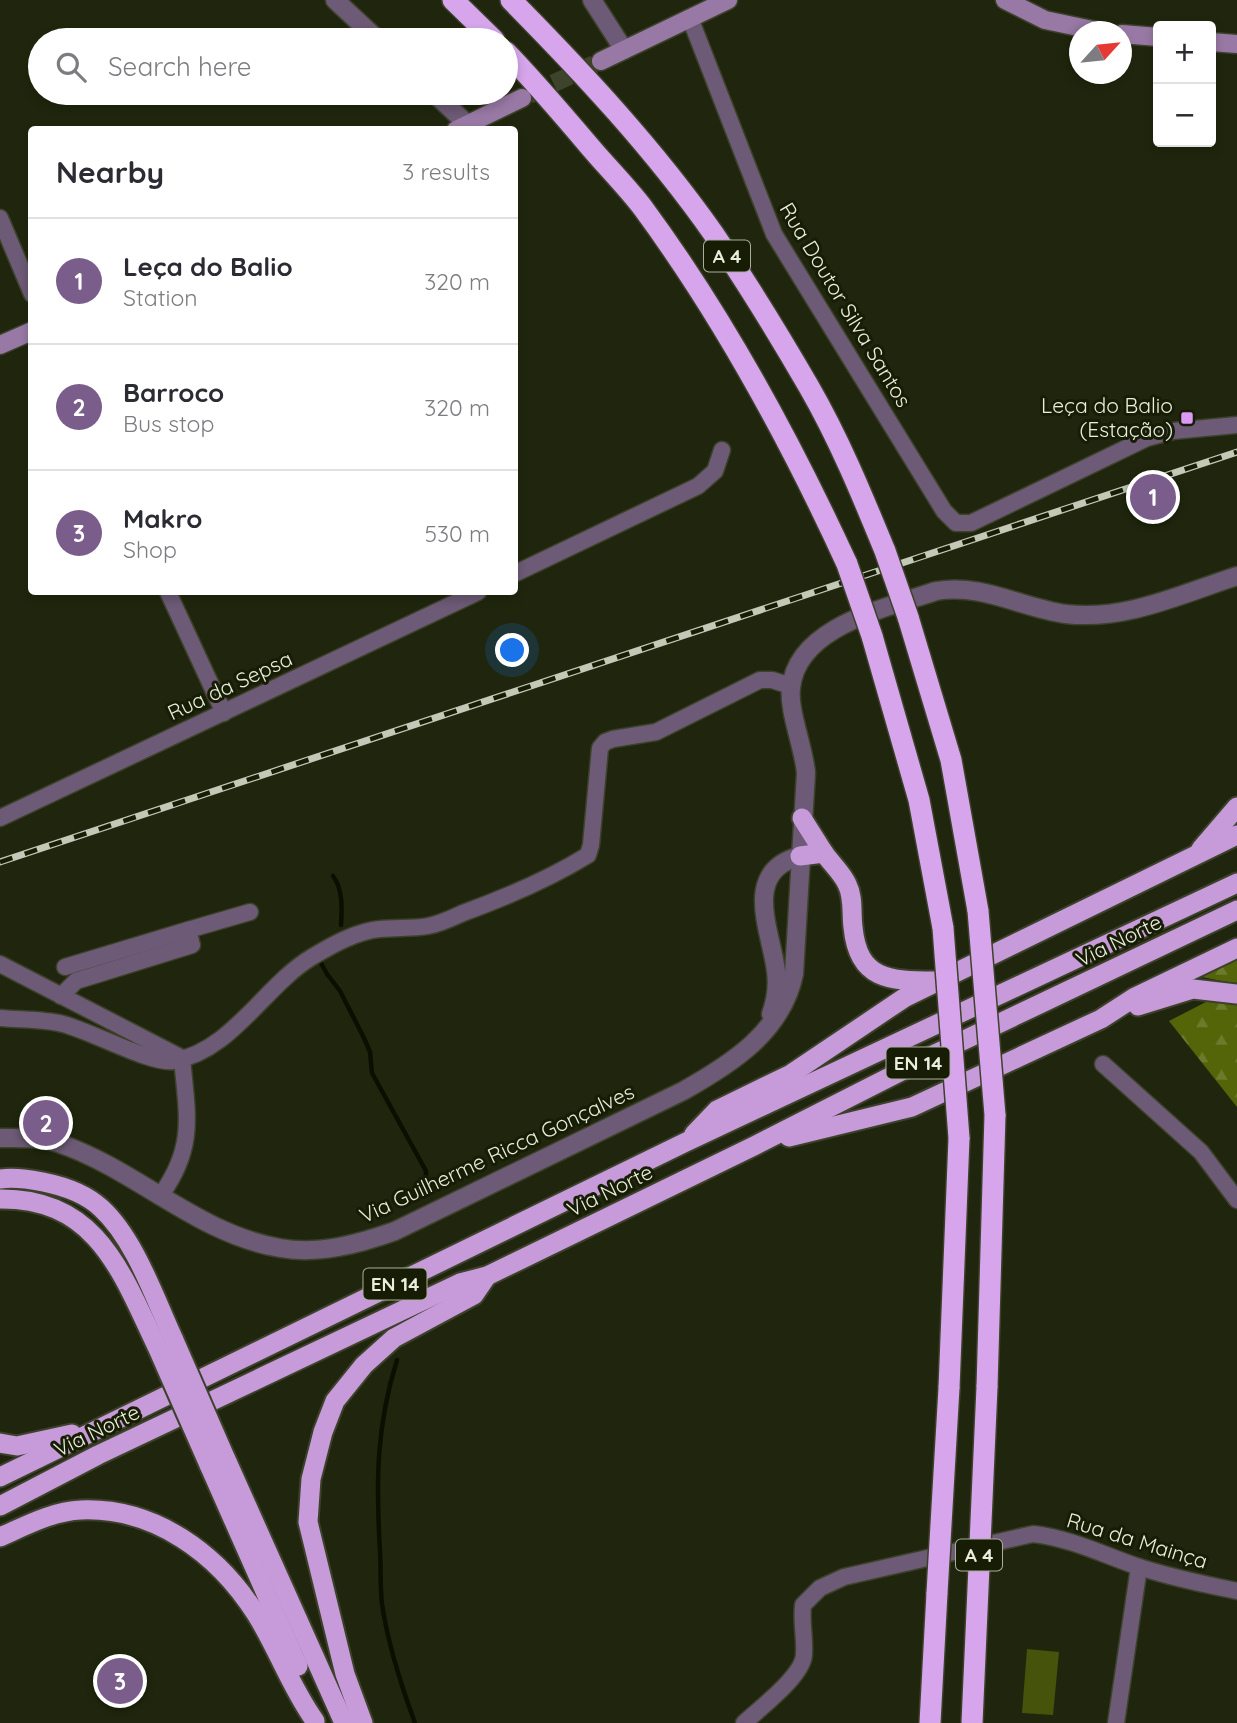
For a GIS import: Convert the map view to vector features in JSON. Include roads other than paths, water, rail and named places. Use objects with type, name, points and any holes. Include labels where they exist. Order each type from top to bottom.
[{"type":"highway","points":[[453,0],[482,28]]},
{"type":"highway","name":"A 4","points":[[511,0],[572,62],[670,177],[712,233],[810,388],[850,467],[886,551],[951,760],[978,911],[995,1115],[987,1387],[972,1723]]},
{"type":"highway","name":"A 4","points":[[518,64],[642,206],[749,372],[788,442],[847,564],[872,636],[919,800],[943,928],[959,1138],[930,1723]]},
{"type":"highway","points":[[1195,855],[1237,807]]},
{"type":"highway","points":[[802,818],[847,883],[852,900],[855,945],[860,959],[871,971],[890,979],[939,981]]},
{"type":"highway","points":[[686,1142],[717,1110],[791,1074],[905,998],[1237,835]]},
{"type":"highway","points":[[800,856],[824,853]]},
{"type":"highway","name":"Via Norte","points":[[0,1477],[686,1142],[1237,883]]},
{"type":"highway","name":"Via Norte","points":[[0,1506],[98,1454],[460,1283],[487,1276],[937,1053],[1237,910]]},
{"type":"highway","points":[[754,1146],[912,1107],[1101,1018],[1135,997],[1237,948]]},
{"type":"highway","points":[[1101,1018],[1193,989],[1237,994]]},
{"type":"highway","points":[[0,1179],[23,1178],[56,1184],[85,1197],[100,1207],[114,1222],[130,1248],[166,1344],[217,1461],[309,1690],[315,1722]]},
{"type":"highway","points":[[0,1199],[35,1203],[65,1212],[79,1221],[110,1254],[166,1344]]},
{"type":"highway","points":[[363,1723],[345,1674],[307,1522],[311,1479],[323,1432],[335,1401],[364,1365],[394,1338],[474,1295],[487,1276]]},
{"type":"highway","points":[[0,1443],[17,1446],[104,1427]]},
{"type":"highway","points":[[217,1461],[344,1723]]},
{"type":"highway","points":[[0,1536],[40,1519],[79,1510],[116,1512],[172,1532],[217,1565],[238,1589],[256,1614],[298,1698],[315,1722]]},
{"type":"main road","points":[[601,61],[728,0]]},
{"type":"main road","points":[[1005,0],[1045,20],[1069,25]]},
{"type":"main road","points":[[1132,35],[1153,37]]},
{"type":"main road","points":[[1216,42],[1237,44]]},
{"type":"main road","points":[[518,100],[522,98]]},
{"type":"main road","points":[[464,126],[508,105]]},
{"type":"main road","points":[[0,345],[28,333]]},
{"type":"street","points":[[335,0],[365,28]]},
{"type":"street","points":[[592,0],[624,50]]},
{"type":"street","name":"Rua Doutor Silva Santos","points":[[690,18],[774,234],[944,511],[956,523],[971,523],[1147,438],[1173,431],[1237,425]]},
{"type":"street","points":[[444,105],[461,126]]},
{"type":"street","points":[[0,218],[28,284]]},
{"type":"street","points":[[518,572],[698,486],[715,471],[722,450]]},
{"type":"street","points":[[0,1018],[60,1023],[162,1061],[182,1058],[204,1049],[236,1027],[278,984],[311,958],[349,938],[377,929],[429,926],[491,903],[588,855],[592,845],[600,748],[606,742],[656,732],[760,680],[772,680],[791,686],[799,663],[808,649],[828,633],[849,622],[936,591],[965,589],[1053,611],[1103,615],[1136,609],[1237,576]]},
{"type":"street","points":[[168,595],[224,713]]},
{"type":"street","name":"Rua da Sepsa","points":[[0,818],[472,595]]},
{"type":"street","name":"Via Guilherme Ricca Gonçalves","points":[[0,1138],[40,1139],[57,1143],[115,1167],[216,1228],[251,1242],[283,1249],[357,1245],[395,1231],[682,1091],[727,1066],[751,1046],[781,1010],[790,992],[794,974],[806,773],[791,702],[791,686]]},
{"type":"street","name":"Via Guilherme Ricca Gonçalves","points":[[764,1031],[777,988],[763,891],[796,840],[802,818]]},
{"type":"street","points":[[778,867],[800,856]]},
{"type":"street","points":[[65,967],[192,945],[188,930],[250,912]]},
{"type":"street","points":[[61,996],[76,981],[118,959]]},
{"type":"street","points":[[2,969],[182,1058]]},
{"type":"street","points":[[161,1195],[181,1163],[186,1146],[182,1058]]},
{"type":"street","points":[[1104,1064],[1201,1152],[1237,1200]]},
{"type":"street","name":"Rua da Mainça","points":[[744,1723],[795,1675],[805,1657],[801,1623],[803,1605],[820,1588],[844,1577],[1032,1534],[1054,1536],[1139,1567],[1237,1591]]},
{"type":"street","points":[[1116,1723],[1139,1567]]},
{"type":"waterway","points":[[333,876],[340,893],[341,925]]},
{"type":"waterway","points":[[321,963],[340,991],[364,1038],[370,1052],[372,1073],[426,1171],[426,1189]]},
{"type":"waterway","points":[[397,1360],[385,1408],[379,1455],[381,1591],[391,1650],[415,1723]]},
{"type":"tunnel","points":[[529,95],[601,61]]},
{"type":"railway","points":[[0,862],[1237,452]]},
{"type":"place","name":"Leça do Balio (Estação)","points":[[1187,418]]},
{"type":"place","name":"Leça do Balio","points":[[1153,497]]},
{"type":"place","name":"Barroco","points":[[46,1123]]},
{"type":"place","name":"Makro","points":[[120,1681]]}]
